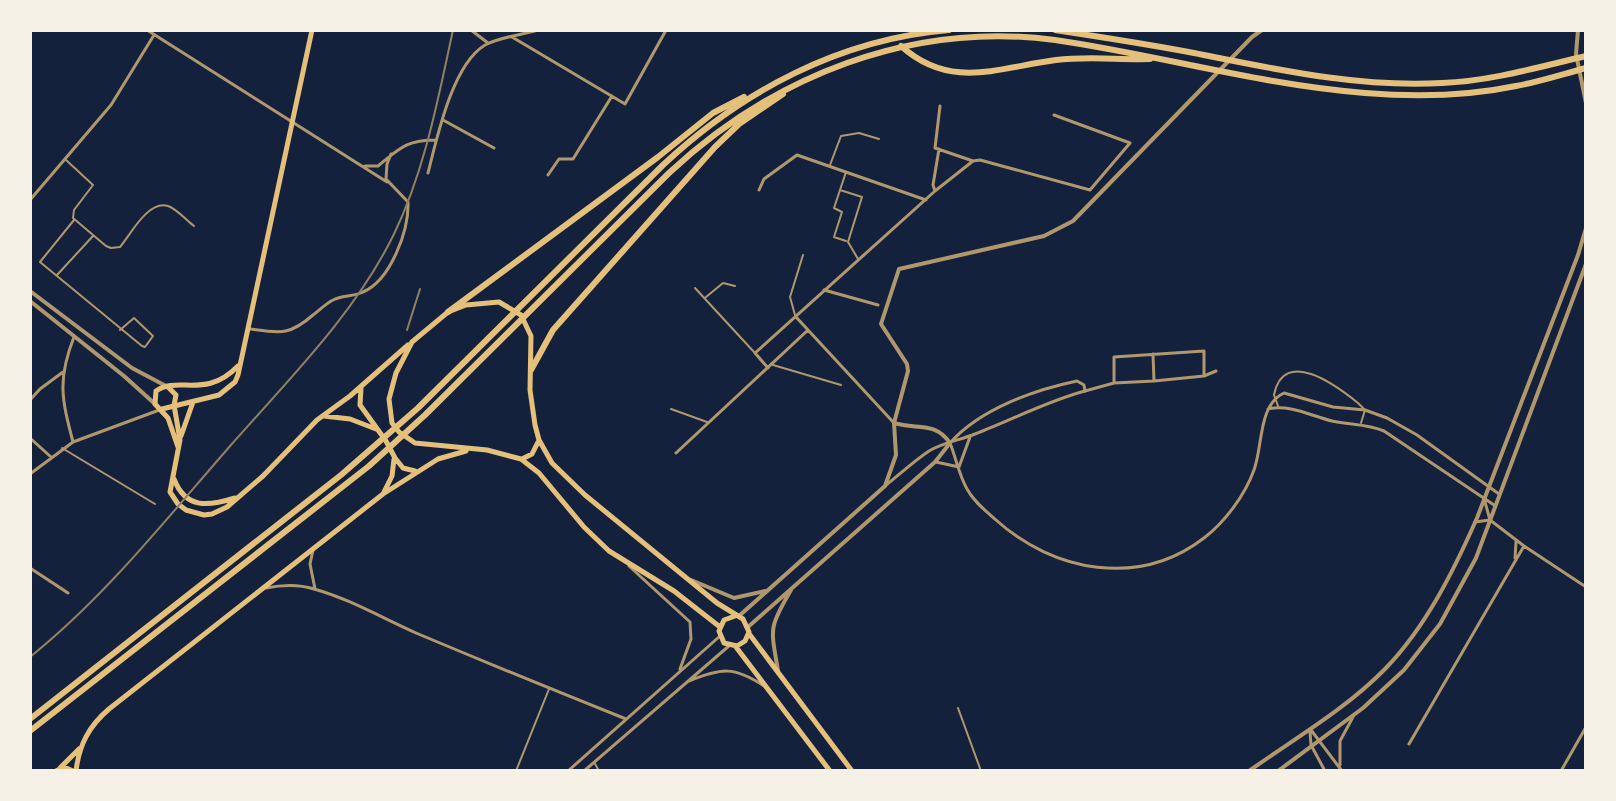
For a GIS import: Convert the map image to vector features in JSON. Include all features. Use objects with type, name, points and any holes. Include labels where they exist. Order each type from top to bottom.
[{"type":"highway","points":[[885,30],[906,51],[924,62],[948,71],[974,74],[1055,60],[1161,58]]},
{"type":"highway","points":[[448,312],[713,113],[732,102],[829,58],[864,46],[910,34],[949,30]]},
{"type":"highway","points":[[1055,30],[1293,73],[1367,82],[1441,83],[1490,78],[1586,56]]},
{"type":"highway","points":[[30,731],[369,466],[709,137],[746,111],[797,83],[886,49],[965,39],[1052,40],[1290,83],[1365,93],[1427,94],[1514,87],[1586,68]]},
{"type":"highway","points":[[531,370],[553,330],[715,147],[739,124],[797,83]]},
{"type":"highway","points":[[30,719],[362,458],[418,408],[684,146],[721,116],[759,92]]},
{"type":"main road","points":[[162,409],[209,399],[226,391],[235,382],[312,30]]},
{"type":"main road","points":[[193,402],[179,444],[170,487],[171,496],[178,504],[204,515],[219,512],[263,476],[323,416],[448,312],[483,302],[499,302],[511,307],[521,315],[531,336],[531,406],[539,440],[552,463],[565,478],[736,617],[853,771]]},
{"type":"main road","points":[[412,342],[392,385],[389,411],[392,423],[405,438],[415,443],[504,453],[521,459],[552,486],[595,539],[625,562],[674,591],[720,627]]},
{"type":"main road","points":[[179,444],[162,409],[155,404],[153,397],[156,391],[168,387],[213,384],[238,365]]},
{"type":"main road","points":[[362,384],[360,405],[403,468],[416,471]]},
{"type":"main road","points":[[168,387],[176,395],[174,405],[179,444]]},
{"type":"main road","points":[[323,416],[350,419],[380,432]]},
{"type":"main road","points":[[521,459],[532,454],[539,440]]},
{"type":"main road","points":[[57,770],[68,768],[75,771],[80,748],[91,727],[108,709],[313,548],[416,471],[438,459],[471,450]]},
{"type":"main road","points":[[383,494],[392,476],[395,458]]},
{"type":"main road","points":[[173,476],[184,494],[198,503],[215,504],[236,497]]},
{"type":"main road","points":[[736,617],[724,620],[720,636],[770,690],[830,771]]},
{"type":"main road","points":[[732,646],[745,641],[748,630]]},
{"type":"main road","points":[[57,770],[80,748]]},
{"type":"street","points":[[147,30],[387,182],[408,202],[408,217],[401,243],[375,283],[363,292],[336,298],[294,330],[283,333],[246,328]]},
{"type":"street","points":[[471,30],[488,43]]},
{"type":"street","points":[[428,173],[457,80],[469,60],[488,43],[538,30]]},
{"type":"street","points":[[885,486],[896,455],[894,423],[907,368],[881,324],[899,269],[1044,236],[1073,221],[1262,30]]},
{"type":"street","points":[[1578,30],[1576,54],[1586,103]]},
{"type":"street","points":[[512,37],[625,104],[665,32]]},
{"type":"street","points":[[30,200],[111,105],[154,35]]},
{"type":"street","points":[[548,175],[559,159],[573,159],[612,96]]},
{"type":"street","points":[[940,106],[934,144],[939,149],[973,161],[980,160],[1090,190],[1130,143],[1054,115]]},
{"type":"street","points":[[443,120],[494,148]]},
{"type":"street","points":[[361,165],[378,166],[397,149],[418,140],[437,140]]},
{"type":"street","points":[[935,191],[933,185],[939,149]]},
{"type":"street","points":[[387,182],[385,172],[391,154]]},
{"type":"street","points":[[759,190],[764,179],[794,156],[926,200]]},
{"type":"street","points":[[769,366],[755,353],[935,191],[973,161]]},
{"type":"street","points":[[1249,771],[1373,679],[1397,655],[1428,613],[1475,522],[1586,228]]},
{"type":"street","points":[[1278,771],[1356,714],[1404,670],[1440,624],[1476,558],[1586,264]]},
{"type":"street","points":[[824,290],[878,305]]},
{"type":"street","points":[[30,291],[132,368],[168,387]]},
{"type":"street","points":[[30,301],[155,404]]},
{"type":"street","points":[[795,316],[894,423],[933,428],[945,435],[968,491],[981,506],[1008,530],[1040,551],[1066,562],[1118,568],[1158,563],[1189,549],[1207,536],[1243,493],[1258,459],[1268,409],[1275,398],[1289,393],[1333,407],[1365,410],[1387,418],[1417,435],[1499,494]]},
{"type":"street","points":[[676,453],[808,330]]},
{"type":"street","points":[[73,442],[62,401],[63,372],[74,336]]},
{"type":"street","points":[[1114,383],[1114,357],[1204,351],[1204,376]]},
{"type":"street","points":[[1153,354],[1154,381]]},
{"type":"street","points":[[736,617],[885,486],[931,450],[1061,397],[1114,383],[1204,376],[1216,371]]},
{"type":"street","points":[[30,400],[63,372]]},
{"type":"street","points":[[748,630],[793,586],[935,462],[970,424],[1000,408],[1057,386],[1082,382],[1085,391]]},
{"type":"street","points":[[1268,409],[1279,407],[1384,431],[1495,506]]},
{"type":"street","points":[[30,474],[73,442],[162,409]]},
{"type":"street","points":[[959,467],[971,435]]},
{"type":"street","points":[[30,438],[51,457]]},
{"type":"street","points":[[935,462],[959,467]]},
{"type":"street","points":[[1484,498],[1490,520],[1586,587]]},
{"type":"street","points":[[1475,522],[1490,520]]},
{"type":"street","points":[[1515,558],[1517,541]]},
{"type":"street","points":[[1409,744],[1524,546]]},
{"type":"street","points":[[313,548],[310,564],[315,589]]},
{"type":"street","points":[[625,562],[686,616],[692,632],[679,673]]},
{"type":"street","points":[[30,568],[68,593]]},
{"type":"street","points":[[691,580],[734,598],[767,590]]},
{"type":"street","points":[[262,589],[290,585],[315,589],[626,719]]},
{"type":"street","points":[[779,673],[771,643],[771,626],[793,586]]},
{"type":"street","points":[[568,771],[720,636]]},
{"type":"street","points":[[584,771],[685,682],[732,646]]},
{"type":"street","points":[[685,682],[707,674],[733,670],[770,690]]},
{"type":"street","points":[[1342,771],[1340,741],[1356,714]]},
{"type":"street","points":[[1561,771],[1586,727]]},
{"type":"street","points":[[1309,728],[1340,765]]},
{"type":"street","points":[[1309,728],[1311,745],[1325,771]]},
{"type":"lane","points":[[830,166],[841,136],[859,133],[879,139]]},
{"type":"lane","points":[[65,160],[93,185],[73,211],[74,220],[108,247],[120,247],[147,213],[164,206],[170,207],[194,226]]},
{"type":"lane","points":[[846,171],[834,208],[842,212],[834,237],[848,242],[858,259]]},
{"type":"lane","points":[[840,190],[862,197],[848,242]]},
{"type":"lane","points":[[74,220],[40,261],[120,330],[143,347],[152,338],[152,334],[134,318],[120,330]]},
{"type":"lane","points":[[56,276],[93,236]]},
{"type":"lane","points":[[795,316],[790,297],[803,255]]},
{"type":"lane","points":[[705,298],[723,283],[735,286]]},
{"type":"lane","points":[[695,288],[755,353]]},
{"type":"lane","points":[[769,366],[841,385]]},
{"type":"lane","points":[[1279,407],[1275,388],[1294,371],[1306,371],[1352,398],[1365,410],[1360,424]]},
{"type":"lane","points":[[671,409],[708,423]]},
{"type":"lane","points":[[62,448],[155,504]]},
{"type":"lane","points":[[516,771],[550,688]]},
{"type":"lane","points":[[958,708],[981,771]]},
{"type":"lane","points":[[594,762],[599,771]]},
{"type":"railway","points":[[30,657],[135,556],[320,345],[360,291],[394,234],[414,185],[430,134],[453,30]]},
{"type":"railway","points":[[407,330],[420,289]]}]
